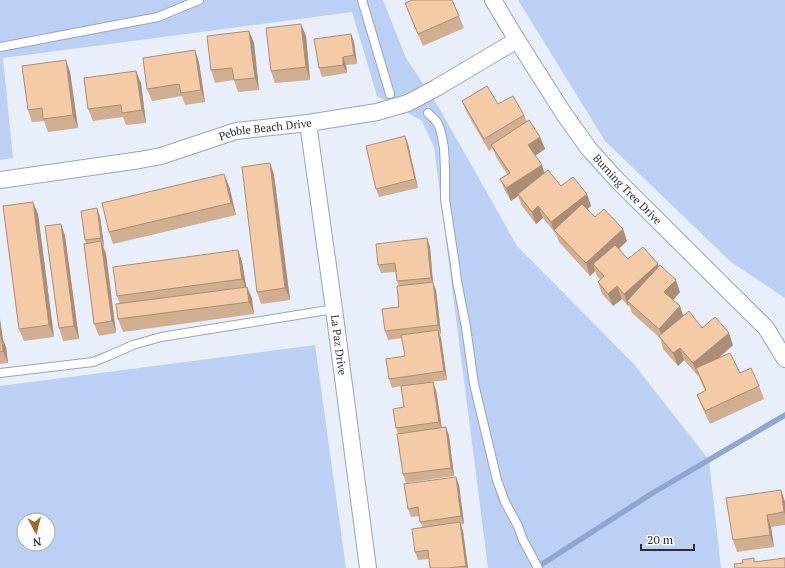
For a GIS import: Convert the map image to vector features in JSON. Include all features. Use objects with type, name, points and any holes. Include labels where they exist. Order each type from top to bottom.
[{"type":"street","name":"Burning Tree Drive","points":[[493,0],[564,114],[589,149],[618,181],[766,328],[785,359]]},
{"type":"street","name":"Pebble Beach Drive","points":[[0,180],[160,156],[236,131],[308,123],[377,112],[408,103],[517,40]]},
{"type":"street","name":"La Paz Drive","points":[[308,123],[368,568]]},
{"type":"lane","points":[[0,47],[158,17],[199,0]]},
{"type":"lane","points":[[362,0],[390,94]]},
{"type":"lane","points":[[428,113],[437,122],[442,137],[444,148],[445,199],[456,265],[457,281],[466,327],[474,384],[497,480],[505,502],[538,568]]},
{"type":"lane","points":[[0,373],[93,362],[133,345],[161,337],[334,309]]},
{"type":"shaded area","points":[[0,0],[383,0],[406,58],[438,106],[517,246],[633,363],[709,460],[721,568],[488,568],[434,147],[422,121],[377,96],[352,12],[3,58],[13,158],[0,160]]},
{"type":"shaded area","points":[[518,0],[785,0],[785,298],[731,262],[605,141]]},
{"type":"shaded area","points":[[315,345],[346,568],[0,568],[0,386]]},
{"type":"building","points":[[413,0],[452,0],[459,16],[418,34],[405,3]]},
{"type":"building","points":[[301,24],[306,67],[271,71],[266,28]]},
{"type":"building","points":[[249,31],[255,78],[234,80],[232,68],[211,70],[207,36]]},
{"type":"building","points":[[351,34],[354,55],[343,57],[343,65],[319,68],[314,39]]},
{"type":"building","points":[[195,50],[201,90],[181,93],[179,84],[147,89],[143,58]]},
{"type":"building","points":[[66,60],[73,115],[43,119],[42,108],[28,110],[22,66]]},
{"type":"building","points":[[136,71],[142,110],[122,113],[121,105],[88,109],[84,78]]},
{"type":"building","points":[[487,86],[498,104],[513,96],[524,115],[484,139],[462,101]]},
{"type":"building","points":[[529,120],[540,137],[528,145],[542,165],[506,188],[500,179],[510,173],[491,145]]},
{"type":"building","points":[[405,136],[415,179],[376,189],[366,146]]},
{"type":"building","points":[[270,163],[285,288],[257,292],[242,167]]},
{"type":"building","points":[[548,170],[561,186],[573,177],[587,194],[551,222],[538,206],[532,212],[518,194]]},
{"type":"building","points":[[224,174],[231,203],[109,232],[102,203]]},
{"type":"building","points":[[33,202],[49,325],[19,329],[3,206]]},
{"type":"building","points":[[582,204],[595,217],[604,209],[623,229],[586,263],[554,230]]},
{"type":"building","points":[[97,208],[101,238],[85,240],[81,211]]},
{"type":"building","points":[[61,224],[74,326],[59,328],[45,226]]},
{"type":"building","points":[[427,238],[431,278],[397,281],[395,263],[378,265],[376,244]]},
{"type":"building","points":[[101,241],[112,321],[94,324],[84,244]]},
{"type":"building","points":[[615,245],[628,259],[643,247],[658,264],[624,294],[617,286],[608,294],[598,282],[604,276],[593,264]]},
{"type":"building","points":[[238,250],[242,279],[117,296],[113,267]]},
{"type":"building","points":[[660,265],[676,280],[664,292],[680,306],[659,329],[627,301]]},
{"type":"building","points":[[433,282],[438,325],[385,331],[382,309],[399,307],[397,286]]},
{"type":"building","points":[[247,287],[249,302],[118,319],[116,304]]},
{"type":"building","points":[[689,311],[702,328],[715,317],[729,333],[693,363],[680,348],[673,353],[659,336]]},
{"type":"building","points":[[438,330],[444,371],[389,379],[386,359],[405,356],[401,335]]},
{"type":"building","points":[[0,335],[3,351],[0,352]]},
{"type":"building","points":[[730,353],[740,373],[751,368],[759,386],[705,411],[697,395],[706,390],[696,368]]},
{"type":"building","points":[[433,382],[439,422],[396,428],[393,409],[404,407],[401,386]]},
{"type":"building","points":[[446,427],[451,468],[403,474],[397,434]]},
{"type":"building","points":[[456,477],[461,516],[420,522],[418,507],[408,509],[404,484]]},
{"type":"building","points":[[781,490],[784,512],[767,515],[770,535],[733,540],[726,498]]},
{"type":"building","points":[[460,522],[466,566],[430,568],[428,550],[415,552],[412,529]]},
{"type":"building","points":[[754,558],[754,562],[785,558],[785,568],[735,568],[734,564],[743,563],[742,560]]},
{"type":"waterway","points":[[536,568],[651,494],[785,415]]}]
